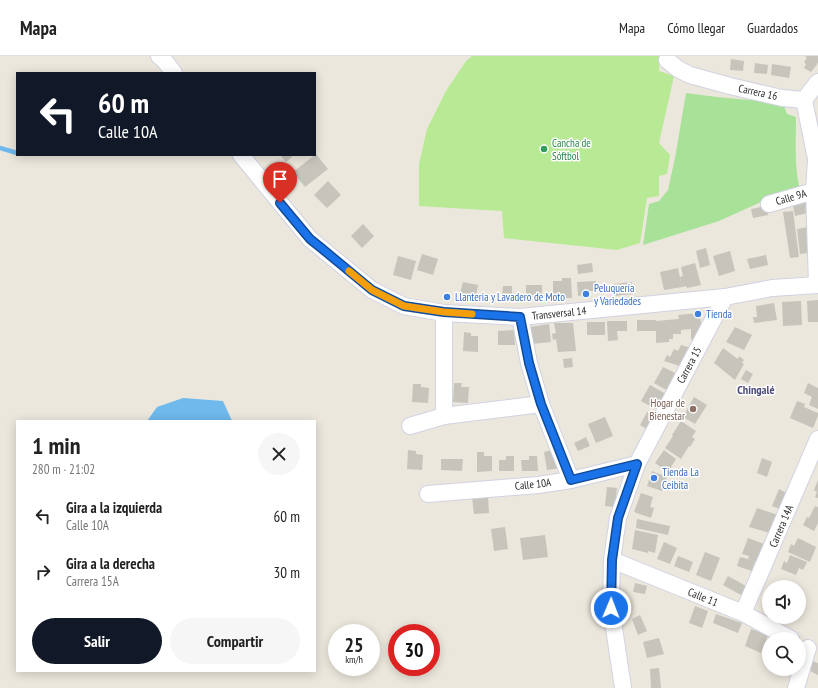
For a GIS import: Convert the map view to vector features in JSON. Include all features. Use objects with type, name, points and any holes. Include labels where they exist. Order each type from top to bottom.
[{"type":"street","points":[[159,56],[173,72]]},
{"type":"street","name":"Carrera 16","points":[[667,60],[678,69],[690,75],[782,98],[804,100]]},
{"type":"street","points":[[818,82],[804,100],[817,158],[814,191],[818,285]]},
{"type":"street","name":"Transversal 14","points":[[242,156],[310,239],[372,290],[404,306],[444,312],[520,317],[725,297],[772,288],[818,285]]},
{"type":"street","name":"Calle 9A","points":[[769,204],[814,191]]},
{"type":"street","name":"Carrera 15","points":[[623,688],[611,608],[612,560],[618,518],[637,464],[725,297]]},
{"type":"street","points":[[444,312],[444,416]]},
{"type":"street","points":[[520,317],[529,363],[541,404],[571,480]]},
{"type":"street","points":[[410,426],[444,416],[541,404]]},
{"type":"street","name":"Carrera 14A","points":[[743,613],[818,439]]},
{"type":"street","name":"Calle 10A","points":[[428,494],[538,485],[571,480],[637,464]]},
{"type":"street","name":"Calle 11","points":[[612,560],[743,613],[778,632]]},
{"type":"street","points":[[796,688],[808,648]]},
{"type":"green space","name":"Cancha de Sóftbol","points":[[472,56],[660,56],[659,71],[674,76],[659,143],[670,155],[667,174],[659,176],[659,196],[647,198],[640,243],[617,250],[504,238],[502,211],[419,206],[419,164],[427,129],[446,91],[466,61]]},
{"type":"green space","points":[[686,93],[783,103],[787,114],[796,117],[796,162],[800,190],[761,202],[719,221],[643,245],[649,204],[659,201],[668,190]]},
{"type":"water","points":[[183,398],[223,401],[232,420],[148,420],[157,407]]},
{"type":"building","points":[[805,56],[818,56],[818,63],[811,72],[804,68],[806,64],[804,62],[807,58]]},
{"type":"building","points":[[731,59],[744,61],[743,71],[730,70]]},
{"type":"building","points":[[755,63],[768,65],[767,74],[754,73]]},
{"type":"building","points":[[772,64],[791,67],[789,78],[771,75]]},
{"type":"building","points":[[316,154],[328,169],[305,187],[293,172],[313,156],[316,156]]},
{"type":"building","points":[[281,156],[292,157],[286,162]]},
{"type":"building","points":[[328,181],[341,195],[327,208],[314,195]]},
{"type":"building","points":[[810,198],[812,212],[795,216],[792,201]]},
{"type":"building","points":[[767,206],[768,215],[753,218],[751,209]]},
{"type":"building","points":[[793,211],[799,257],[790,258],[783,212]]},
{"type":"building","points":[[363,224],[374,236],[362,248],[351,236]]},
{"type":"building","points":[[813,226],[816,252],[800,254],[797,229]]},
{"type":"building","points":[[706,248],[710,265],[700,268],[696,251]]},
{"type":"building","points":[[730,251],[735,271],[719,276],[713,256]]},
{"type":"building","points":[[422,254],[438,259],[433,275],[417,270]]},
{"type":"building","points":[[766,255],[768,265],[750,269],[747,259]]},
{"type":"building","points":[[398,256],[416,261],[411,280],[393,275]]},
{"type":"building","points":[[592,263],[593,272],[578,274],[577,265]]},
{"type":"building","points":[[695,263],[701,285],[687,288],[686,286],[682,287],[680,277],[683,276],[681,267]]},
{"type":"building","points":[[678,268],[682,287],[664,290],[660,272]]},
{"type":"building","points":[[562,278],[571,278],[572,298],[553,298],[553,281],[562,281]]},
{"type":"building","points":[[596,281],[597,291],[587,291],[588,295],[578,296],[577,282]]},
{"type":"building","points":[[463,282],[478,285],[476,296],[460,293]]},
{"type":"building","points":[[632,282],[633,294],[615,296],[614,284]]},
{"type":"building","points":[[526,285],[542,285],[542,295],[526,295]]},
{"type":"building","points":[[503,286],[512,286],[512,297],[502,296]]},
{"type":"building","points":[[818,300],[818,322],[808,322],[807,301]]},
{"type":"building","points":[[801,301],[802,325],[783,326],[782,302]]},
{"type":"building","points":[[774,303],[777,320],[754,323],[753,317],[757,317],[756,306]]},
{"type":"building","points":[[699,313],[702,327],[695,342],[691,339],[691,329],[681,330],[681,334],[673,334],[673,339],[669,339],[669,342],[656,343],[656,331],[637,331],[637,320],[656,321],[679,319],[678,315]]},
{"type":"building","points":[[607,321],[627,321],[627,331],[617,331],[618,340],[608,341]]},
{"type":"building","points":[[587,322],[605,322],[605,335],[587,335]]},
{"type":"building","points":[[554,323],[573,323],[576,351],[558,352],[556,339],[553,340],[552,334],[556,333]]},
{"type":"building","points":[[549,324],[551,342],[532,344],[530,327]]},
{"type":"building","points":[[735,327],[752,335],[744,350],[726,342]]},
{"type":"building","points":[[514,330],[515,345],[498,345],[498,331]]},
{"type":"building","points":[[464,332],[471,333],[471,336],[478,336],[478,352],[463,351]]},
{"type":"building","points":[[681,345],[692,348],[683,367],[664,361],[667,355],[670,357],[674,349],[678,351]]},
{"type":"building","points":[[723,348],[738,359],[739,356],[744,360],[742,363],[744,364],[735,380],[714,363]]},
{"type":"building","points":[[572,358],[573,367],[564,368],[563,359]]},
{"type":"building","points":[[663,367],[679,375],[670,392],[654,383]]},
{"type":"building","points":[[746,370],[753,374],[748,383],[741,379]]},
{"type":"building","points":[[454,383],[462,383],[461,387],[469,387],[468,403],[453,402]]},
{"type":"building","points":[[808,383],[818,388],[818,409],[809,405],[812,397],[804,393]]},
{"type":"building","points":[[413,384],[421,384],[421,387],[429,388],[428,403],[412,402]]},
{"type":"building","points":[[650,385],[668,395],[659,411],[641,401]]},
{"type":"building","points":[[694,397],[707,405],[695,424],[683,417]]},
{"type":"building","points":[[797,401],[805,404],[804,407],[818,413],[813,428],[790,418]]},
{"type":"building","points":[[647,412],[656,417],[648,430],[640,425]]},
{"type":"building","points":[[605,417],[613,436],[596,443],[588,424]]},
{"type":"building","points":[[681,421],[696,431],[692,437],[695,439],[681,459],[665,448]]},
{"type":"building","points":[[586,437],[590,446],[578,451],[574,443]]},
{"type":"building","points":[[408,450],[416,451],[416,454],[423,455],[422,470],[407,469]]},
{"type":"building","points":[[551,450],[552,454],[559,453],[562,468],[547,470],[544,452]]},
{"type":"building","points":[[664,450],[676,459],[668,472],[655,463]]},
{"type":"building","points":[[477,452],[484,452],[484,456],[492,456],[492,471],[477,472]]},
{"type":"building","points":[[506,456],[514,456],[514,471],[499,471],[499,460],[506,460]]},
{"type":"building","points":[[529,456],[537,456],[538,471],[522,471],[521,460],[529,460]]},
{"type":"building","points":[[762,458],[772,462],[767,477],[757,473]]},
{"type":"building","points":[[441,459],[463,459],[462,471],[441,470]]},
{"type":"building","points":[[652,471],[667,477],[662,491],[647,486]]},
{"type":"building","points":[[818,480],[818,498],[815,497],[817,492],[814,490]]},
{"type":"building","points":[[607,487],[617,488],[615,507],[605,506]]},
{"type":"building","points":[[779,489],[787,493],[780,509],[772,506]]},
{"type":"building","points":[[641,493],[653,497],[650,507],[654,508],[651,518],[634,512]]},
{"type":"building","points":[[488,496],[489,513],[474,514],[472,497]]},
{"type":"building","points":[[815,506],[818,507],[818,523],[814,531],[803,525],[807,517],[809,518]]},
{"type":"building","points":[[757,508],[778,515],[770,533],[749,527]]},
{"type":"building","points":[[637,519],[670,526],[668,535],[636,528]]},
{"type":"building","points":[[505,527],[508,549],[494,551],[491,529]]},
{"type":"building","points":[[635,530],[658,535],[655,553],[632,549]]},
{"type":"building","points":[[545,535],[548,557],[523,560],[520,538]]},
{"type":"building","points":[[748,538],[764,544],[757,562],[748,559],[749,556],[742,554]]},
{"type":"building","points":[[798,538],[816,547],[810,562],[788,552],[791,544],[794,546]]},
{"type":"building","points":[[664,542],[677,548],[670,564],[657,559]]},
{"type":"building","points":[[705,552],[720,558],[711,581],[696,575]]},
{"type":"building","points":[[790,555],[807,562],[803,570],[799,568],[796,575],[781,569],[784,561],[787,563]]},
{"type":"building","points":[[678,556],[693,562],[689,572],[674,566]]},
{"type":"building","points":[[740,557],[755,561],[752,571],[737,566]]},
{"type":"building","points":[[728,576],[746,586],[741,595],[723,585]]},
{"type":"building","points":[[635,583],[647,586],[645,594],[633,592]]},
{"type":"building","points":[[695,606],[708,611],[702,628],[689,623]]},
{"type":"building","points":[[716,614],[742,623],[738,633],[713,623]]},
{"type":"building","points":[[640,615],[647,631],[638,635],[632,619]]},
{"type":"building","points":[[751,629],[762,633],[761,653],[745,646]]},
{"type":"building","points":[[659,638],[664,654],[647,658],[643,642]]},
{"type":"building","points":[[808,659],[818,663],[818,675],[806,669]]},
{"type":"building","points":[[659,668],[661,688],[651,688],[650,669]]},
{"type":"waterway","points":[[0,148],[16,153]]},
{"type":"slow traffic","points":[[349,271],[372,290],[404,306],[444,312],[472,314]]},
{"type":"place","name":"Cancha de Sóftbol","points":[[544,149]]},
{"type":"place","name":"Peluquería y Variedades","points":[[586,294]]},
{"type":"place","name":"Llanteria y Lavadero de Moto","points":[[447,297]]},
{"type":"place","name":"Tienda","points":[[698,314]]},
{"type":"place","name":"Hogar de Bienestar","points":[[693,409]]},
{"type":"place","name":"Tienda La Ceibita","points":[[654,478]]},
{"type":"district","name":"Chingalé","points":[[756,389]]},
{"type":"route","points":[[280,203],[310,239],[372,290],[404,306],[444,312],[520,317],[529,363],[541,404],[571,480],[637,464],[618,518],[612,560],[611,608]]}]
